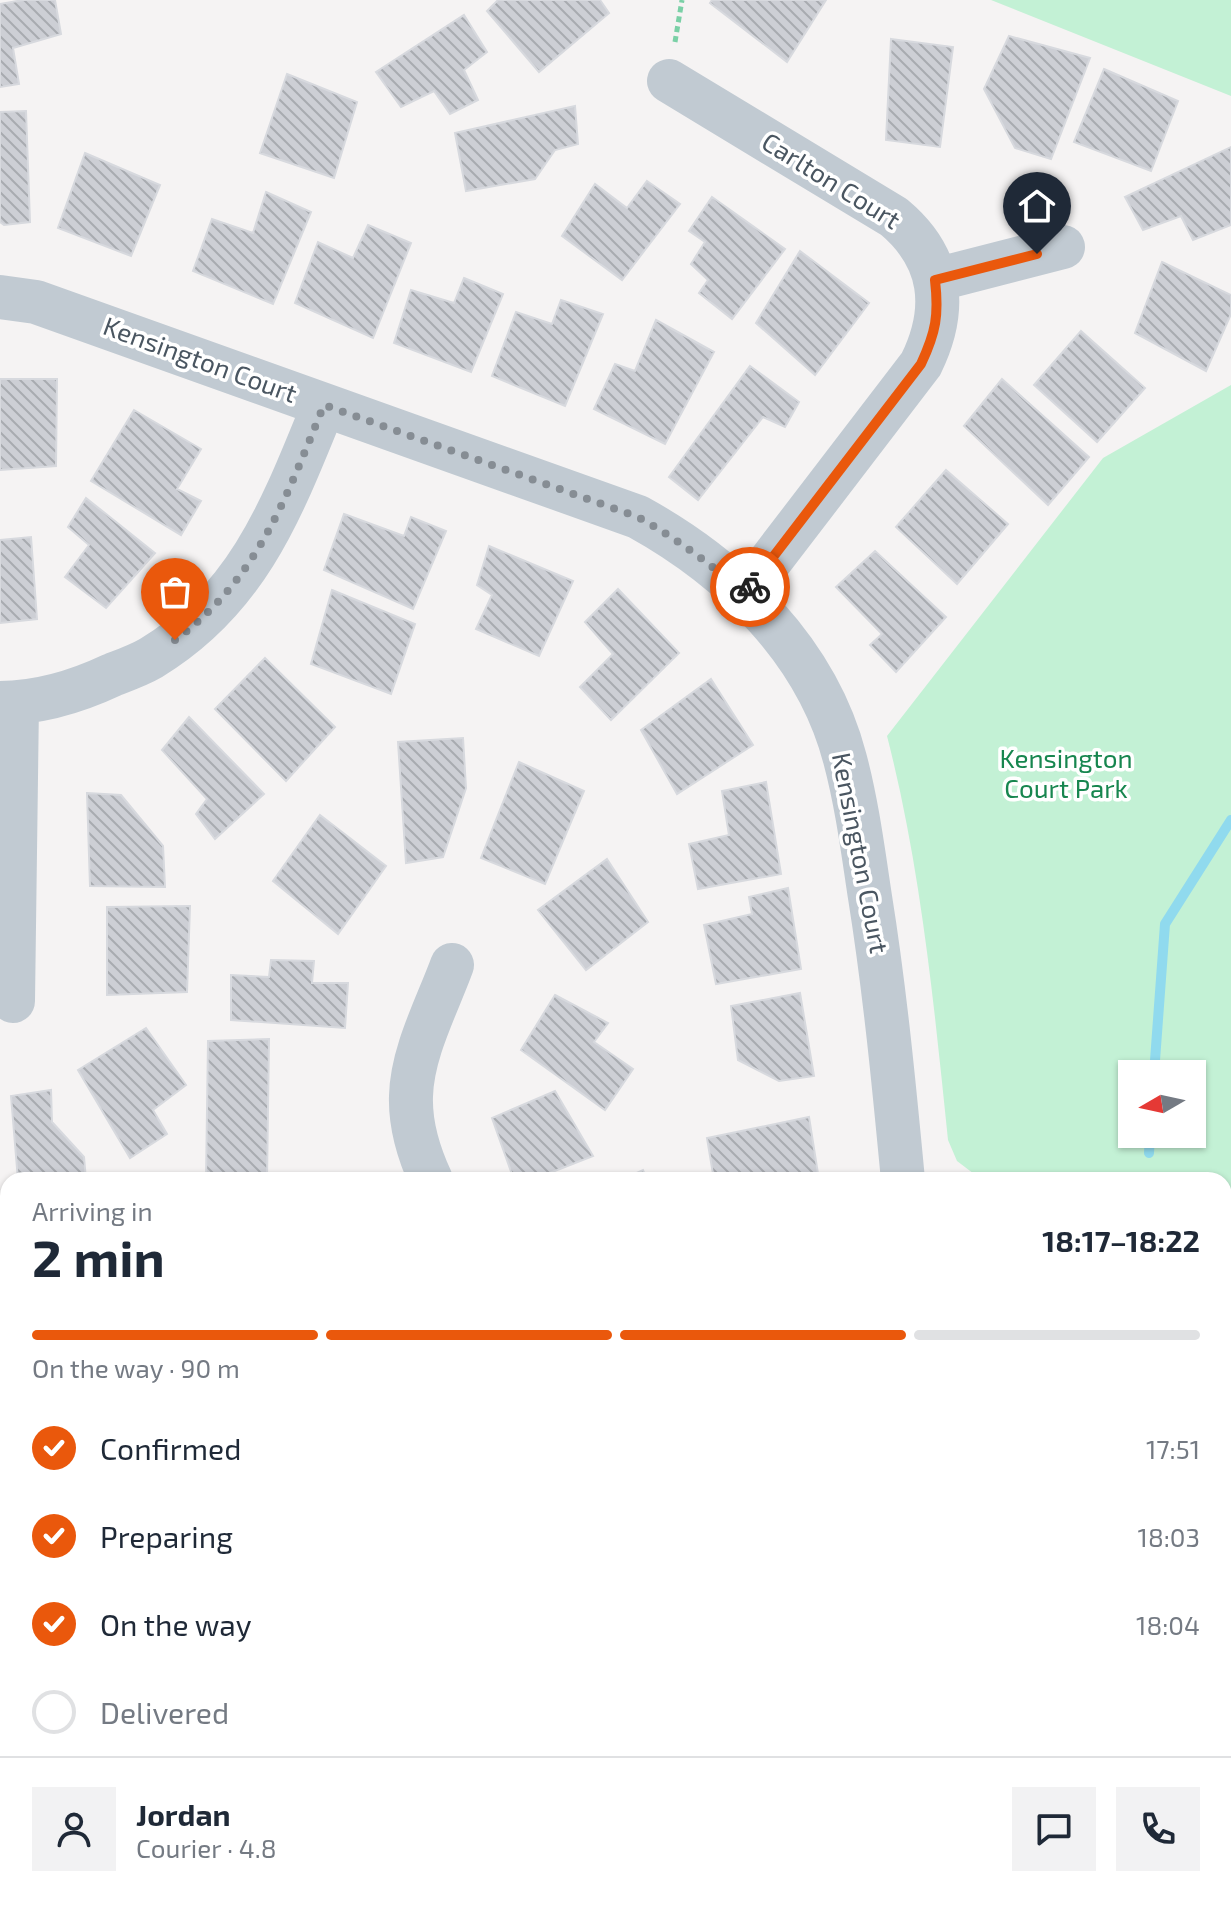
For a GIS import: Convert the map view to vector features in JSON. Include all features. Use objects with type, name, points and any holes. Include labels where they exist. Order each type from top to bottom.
[{"type":"street","name":"Carlton Court","points":[[669,81],[894,217],[913,233],[927,254],[935,280],[938,309],[934,338],[921,364],[745,594]]},
{"type":"street","points":[[935,280],[1063,247]]},
{"type":"street","name":"Kensington Court","points":[[0,297],[36,302],[638,517],[709,562],[745,594],[777,629],[804,667],[827,709],[844,757],[857,813],[882,975],[902,1172]]},
{"type":"street","points":[[13,1001],[9,703],[84,688],[151,658],[200,621],[243,574],[279,514],[324,405]]},
{"type":"street","points":[[428,1172],[415,1140],[411,1095],[419,1053],[452,965]]},
{"type":"green space","points":[[991,0],[1231,0],[1231,96]]},
{"type":"green space","name":"Kensington Court Park","points":[[1231,385],[1231,1172],[971,1172],[957,1161],[948,1140],[918,886],[887,736],[1103,458]]},
{"type":"building","points":[[55,0],[61,34],[13,48],[19,84],[0,87],[0,4]]},
{"type":"building","points":[[498,0],[600,0],[609,13],[539,72],[487,11]]},
{"type":"building","points":[[712,0],[826,0],[787,62],[710,3]]},
{"type":"building","points":[[464,15],[487,52],[464,70],[478,100],[450,114],[434,91],[401,107],[376,72]]},
{"type":"building","points":[[1009,36],[1090,58],[1051,159],[1015,148],[984,89]]},
{"type":"building","points":[[891,39],[953,47],[940,147],[886,140]]},
{"type":"building","points":[[1104,69],[1178,101],[1151,171],[1074,142]]},
{"type":"building","points":[[287,74],[357,102],[334,178],[260,153]]},
{"type":"building","points":[[575,106],[578,144],[555,150],[535,179],[466,191],[455,133]]},
{"type":"building","points":[[26,111],[30,222],[4,225],[0,222],[0,112]]},
{"type":"building","points":[[1231,147],[1231,225],[1193,240],[1181,216],[1143,230],[1125,197]]},
{"type":"building","points":[[85,153],[160,185],[131,256],[58,228]]},
{"type":"building","points":[[647,181],[680,204],[622,280],[562,236],[595,184],[627,208]]},
{"type":"building","points":[[266,192],[311,212],[273,304],[193,271],[212,219],[253,233]]},
{"type":"building","points":[[712,197],[785,249],[732,319],[699,293],[708,280],[691,264],[705,242],[689,231]]},
{"type":"building","points":[[368,225],[411,243],[373,338],[295,303],[318,242],[353,258]]},
{"type":"building","points":[[800,251],[869,303],[815,375],[756,323]]},
{"type":"building","points":[[1162,262],[1231,295],[1231,314],[1206,371],[1135,333]]},
{"type":"building","points":[[464,278],[503,294],[471,372],[394,343],[411,290],[454,303]]},
{"type":"building","points":[[561,300],[603,314],[565,406],[492,376],[516,312],[552,324]]},
{"type":"building","points":[[656,320],[714,352],[665,444],[594,409],[615,364],[635,371]]},
{"type":"building","points":[[1081,331],[1145,388],[1097,442],[1034,385]]},
{"type":"building","points":[[750,366],[799,402],[785,427],[763,417],[698,500],[669,477]]},
{"type":"building","points":[[0,379],[57,379],[56,466],[0,470]]},
{"type":"building","points":[[1002,379],[1089,457],[1048,505],[964,426]]},
{"type":"building","points":[[134,410],[201,449],[177,489],[201,501],[181,535],[91,481]]},
{"type":"building","points":[[946,470],[1008,524],[957,584],[896,527]]},
{"type":"building","points":[[86,498],[155,553],[106,608],[65,577],[89,545],[68,527]]},
{"type":"building","points":[[344,514],[404,536],[411,517],[446,531],[413,609],[324,570]]},
{"type":"building","points":[[31,537],[37,619],[0,623],[0,540]]},
{"type":"building","points":[[489,546],[573,581],[539,656],[476,629],[492,595],[477,585]]},
{"type":"building","points":[[875,551],[946,617],[896,672],[870,645],[882,634],[836,587]]},
{"type":"building","points":[[618,589],[679,653],[611,720],[580,687],[613,654],[585,622]]},
{"type":"building","points":[[332,590],[415,624],[391,694],[311,664]]},
{"type":"building","points":[[265,658],[335,727],[286,781],[215,709]]},
{"type":"building","points":[[711,679],[753,745],[677,794],[641,730]]},
{"type":"building","points":[[189,717],[264,794],[215,839],[196,814],[207,799],[162,750]]},
{"type":"building","points":[[463,738],[466,788],[443,857],[406,863],[398,742]]},
{"type":"building","points":[[519,762],[584,791],[545,884],[481,858]]},
{"type":"building","points":[[766,782],[781,874],[698,889],[689,844],[729,835],[722,791]]},
{"type":"building","points":[[87,793],[121,795],[163,846],[165,887],[90,886]]},
{"type":"building","points":[[320,815],[386,866],[338,934],[273,881]]},
{"type":"building","points":[[607,859],[648,922],[586,970],[538,910]]},
{"type":"building","points":[[788,888],[801,969],[716,984],[704,925],[752,914],[749,897]]},
{"type":"building","points":[[190,906],[187,992],[107,995],[107,907]]},
{"type":"building","points":[[271,960],[314,961],[312,983],[348,983],[345,1028],[231,1020],[231,975],[269,977]]},
{"type":"building","points":[[800,993],[814,1076],[779,1081],[738,1060],[731,1006]]},
{"type":"building","points":[[555,995],[608,1023],[594,1042],[633,1069],[605,1110],[521,1050]]},
{"type":"building","points":[[146,1028],[186,1085],[153,1110],[167,1134],[130,1158],[78,1070]]},
{"type":"building","points":[[269,1039],[267,1172],[206,1172],[208,1041]]},
{"type":"building","points":[[51,1090],[52,1122],[84,1157],[85,1172],[17,1172],[11,1096]]},
{"type":"building","points":[[555,1091],[593,1156],[552,1172],[511,1172],[492,1118]]},
{"type":"building","points":[[809,1117],[818,1172],[713,1172],[707,1138]]},
{"type":"waterway","points":[[1155,1060],[1165,924],[1231,820]]},
{"type":"waterway","points":[[1149,1148],[1149,1153]]},
{"type":"way so far","points":[[175,640],[200,621],[243,574],[279,514],[324,405],[638,517],[709,562],[745,594],[750,587]]},
{"type":"route","points":[[750,587],[921,364],[934,338],[938,309],[935,280],[1037,254]]}]
